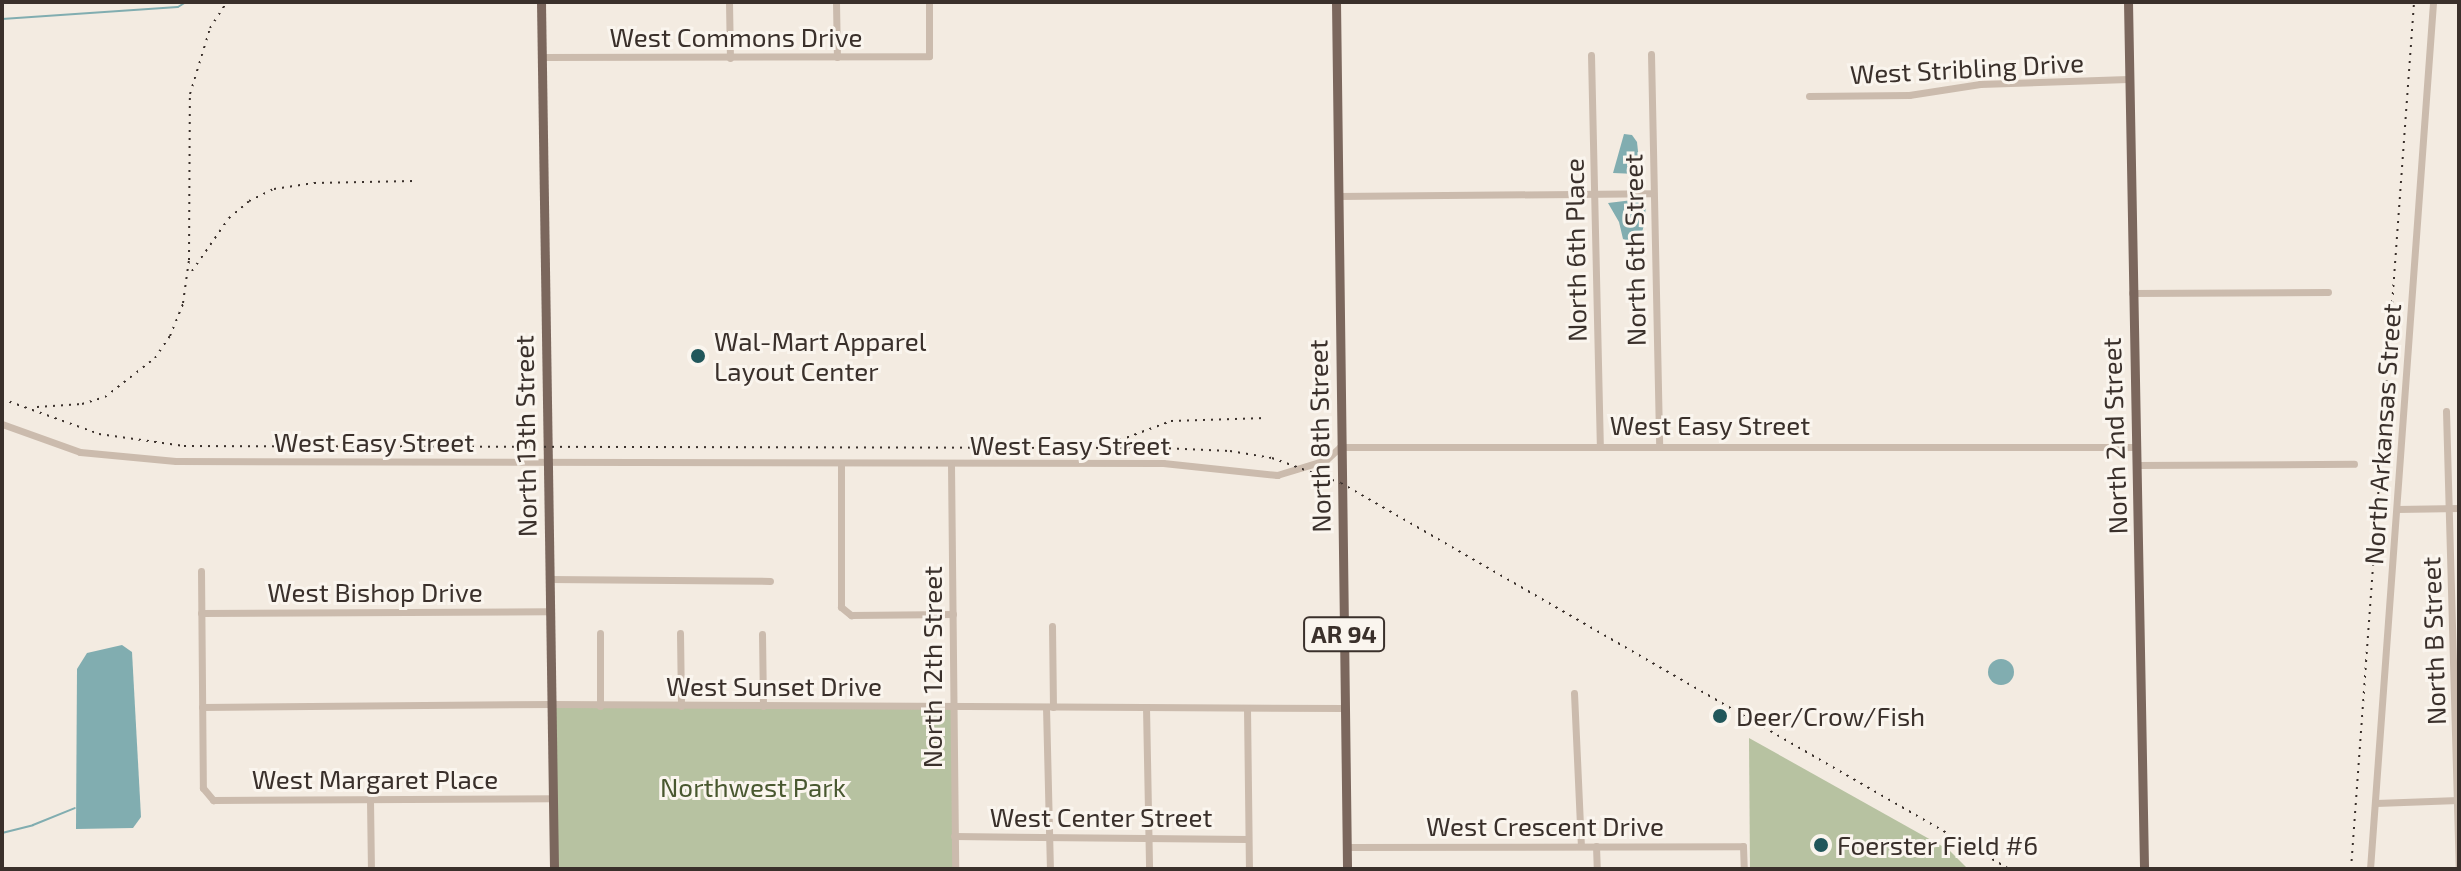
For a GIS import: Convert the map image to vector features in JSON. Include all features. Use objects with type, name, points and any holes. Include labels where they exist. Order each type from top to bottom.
[{"type":"main road","name":"North 13th Street","points":[[541,2],[554,869]]},
{"type":"main road","name":"North 8th Street","points":[[1336,2],[1347,869]]},
{"type":"main road","name":"North 2nd Street","points":[[2128,2],[2144,869]]},
{"type":"street","points":[[729,2],[730,58]]},
{"type":"street","points":[[836,2],[837,57]]},
{"type":"street","name":"West Commons Drive","points":[[542,57],[929,56],[929,2]]},
{"type":"street","name":"North Arkansas Street","points":[[2370,869],[2433,2]]},
{"type":"street","name":"North 6th Street","points":[[1651,54],[1659,445]]},
{"type":"street","name":"North 6th Place","points":[[1591,55],[1600,445]]},
{"type":"street","name":"West Stribling Drive","points":[[1809,96],[1909,95],[1980,84],[2128,79]]},
{"type":"street","points":[[1338,196],[1652,193]]},
{"type":"street","points":[[2132,293],[2328,292]]},
{"type":"street","name":"North B Street","points":[[2446,411],[2457,666],[2459,869]]},
{"type":"street","name":"West Easy Street","points":[[2,424],[80,452],[114,458],[951,465],[1163,463],[1277,475],[1326,460],[1340,447],[2136,447]]},
{"type":"street","points":[[841,464],[841,607],[851,615],[953,614]]},
{"type":"street","points":[[2137,465],[2354,464]]},
{"type":"street","name":"North 12th Street","points":[[951,465],[955,869]]},
{"type":"street","points":[[2397,509],[2459,508]]},
{"type":"street","points":[[201,571],[202,707]]},
{"type":"street","points":[[549,579],[770,581]]},
{"type":"street","name":"West Bishop Drive","points":[[201,613],[549,611]]},
{"type":"street","points":[[1050,869],[1052,626]]},
{"type":"street","points":[[600,633],[600,706]]},
{"type":"street","points":[[680,633],[681,706]]},
{"type":"street","points":[[762,634],[763,706]]},
{"type":"street","points":[[1574,693],[1581,846]]},
{"type":"street","name":"West Sunset Drive","points":[[202,707],[551,704],[1345,708]]},
{"type":"street","name":"West Margaret Place","points":[[202,707],[203,788],[213,800],[554,798]]},
{"type":"street","points":[[1146,707],[1149,869]]},
{"type":"street","points":[[1247,708],[1249,869]]},
{"type":"street","points":[[370,800],[371,869]]},
{"type":"street","points":[[2376,803],[2458,800]]},
{"type":"street","name":"West Center Street","points":[[954,836],[1248,839]]},
{"type":"street","points":[[1596,846],[1597,869]]},
{"type":"street","name":"West Crescent Drive","points":[[1347,847],[1743,846],[1744,869]]},
{"type":"green space","name":"Northwest Park","points":[[551,704],[952,706],[955,869],[555,869]]},
{"type":"green space","points":[[1749,738],[1949,850],[1968,869],[1750,869]]},
{"type":"water","points":[[1624,134],[1632,135],[1637,142],[1640,170],[1637,174],[1613,173]]},
{"type":"water","points":[[1641,199],[1646,205],[1644,225],[1641,236],[1631,242],[1623,239],[1619,222],[1608,203]]},
{"type":"water","points":[[122,645],[132,652],[141,817],[133,828],[76,829],[77,669],[87,653]]},
{"type":"water","points":[[2001,659],[2010,663],[2014,672],[2010,681],[2001,685],[1992,681],[1988,672],[1992,663]]},
{"type":"waterway","points":[[2,19],[178,7],[186,2]]},
{"type":"waterway","points":[[2,833],[33,825],[75,808]]},
{"type":"railway","points":[[37,407],[82,404],[105,397],[155,358],[170,336],[183,303],[189,260],[190,94],[210,28],[227,2]]},
{"type":"railway","points":[[2351,869],[2414,2]]},
{"type":"railway","points":[[192,271],[229,218],[249,201],[274,189],[314,183],[414,181]]},
{"type":"railway","points":[[2,399],[99,434],[184,446],[1161,448],[1230,451],[1272,458],[1341,483],[2009,869]]},
{"type":"railway","points":[[1112,443],[1171,421],[1266,418]]},
{"type":"place","name":"Wal-Mart Apparel Layout Center","points":[[698,356]]},
{"type":"place","name":"Deer/Crow/Fish","points":[[1720,716]]},
{"type":"place","name":"Foerster Field #6","points":[[1821,845]]}]
